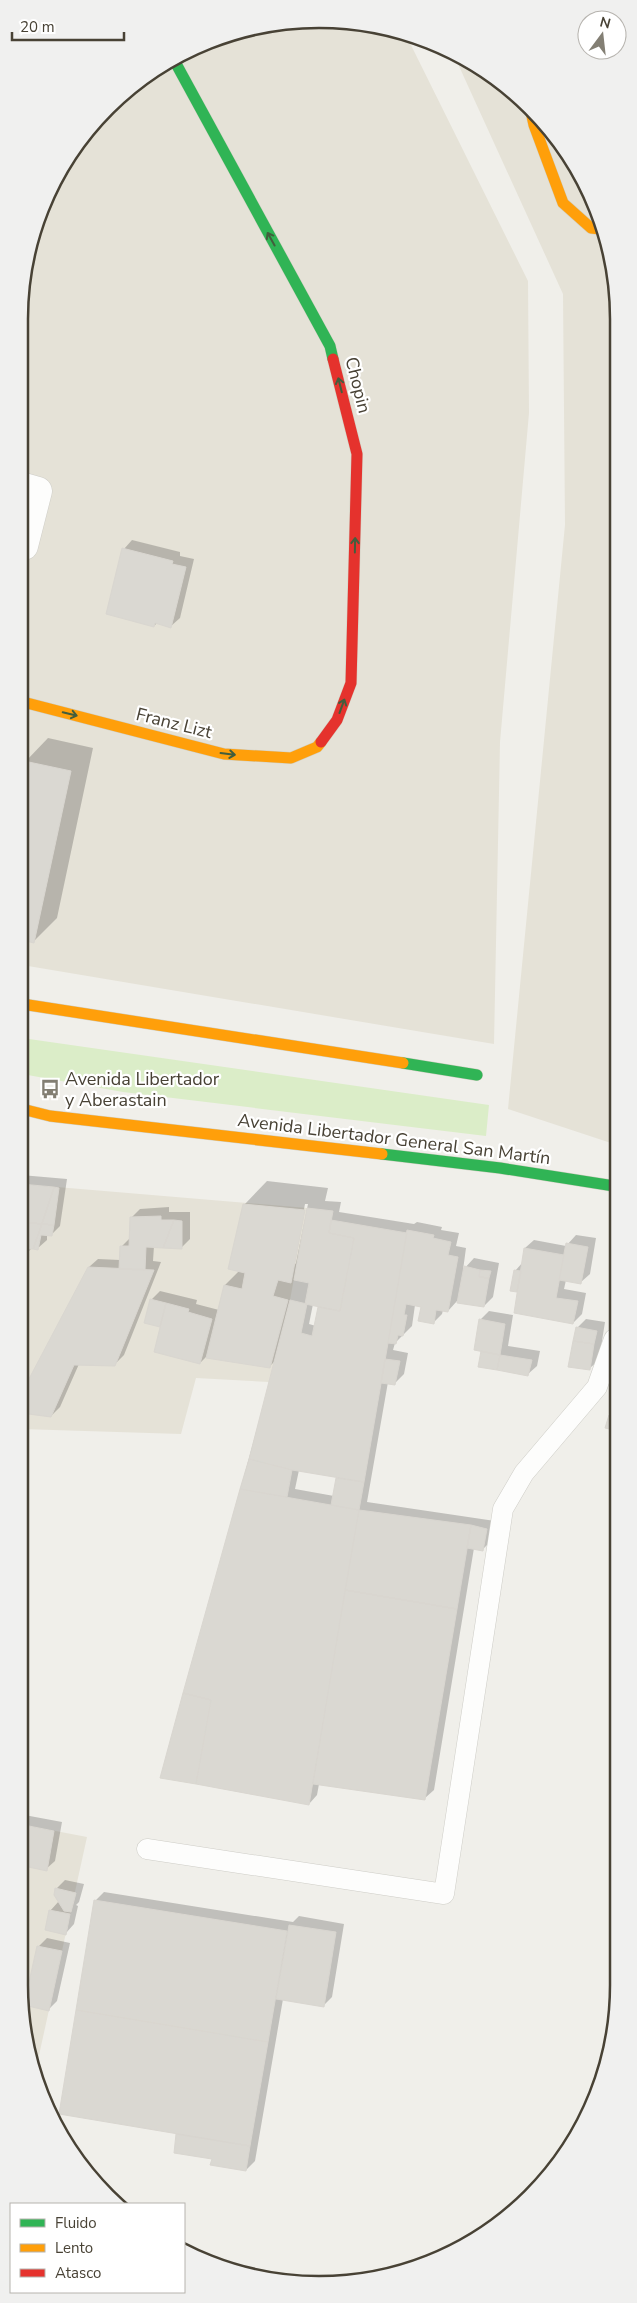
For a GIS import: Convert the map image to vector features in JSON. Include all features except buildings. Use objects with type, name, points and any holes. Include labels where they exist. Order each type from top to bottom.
[{"type":"street","name":"Chopin","points":[[176,64],[330,346],[357,454],[351,683],[337,720],[317,747]]},
{"type":"street","points":[[534,123],[563,203],[591,228],[595,228]]},
{"type":"street","points":[[27,522],[31,489]]},
{"type":"street","name":"Franz Lizt","points":[[27,703],[224,754],[291,758],[317,747]]},
{"type":"street","points":[[27,1005],[477,1075]]},
{"type":"street","name":"Avenida Libertador General San Martín","points":[[27,1110],[50,1116],[500,1168],[610,1185]]},
{"type":"lane","points":[[147,1849],[444,1894],[503,1509],[524,1473],[597,1386],[610,1350]]},
{"type":"shaded area","points":[[299,28],[338,28],[375,33],[410,42],[528,281],[529,413],[500,742],[494,1044],[27,966],[27,318],[30,281],[37,243],[50,207],[66,173],[88,141],[113,113],[141,88],[173,66],[207,50],[243,37]]},
{"type":"shaded area","points":[[458,63],[496,88],[524,113],[549,141],[571,173],[587,207],[600,243],[607,281],[610,318],[610,1143],[508,1109],[565,525],[563,294]]},
{"type":"shaded area","points":[[27,1185],[307,1208],[290,1300],[269,1382],[196,1378],[181,1434],[27,1429]]},
{"type":"shaded area","points":[[27,1826],[87,1837],[38,2062],[30,2022],[27,1985]]},
{"type":"green space","points":[[27,1039],[489,1105],[486,1136],[123,1092],[27,1075]]},
{"type":"traffic: fast","points":[[176,64],[330,346],[333,359]]},
{"type":"traffic: fast","points":[[403,1063],[477,1075]]},
{"type":"traffic: fast","points":[[382,1154],[500,1168],[610,1185]]},
{"type":"traffic: slow","points":[[534,123],[563,203],[591,228],[595,228]]},
{"type":"traffic: slow","points":[[27,703],[224,754],[291,758],[317,747],[321,742]]},
{"type":"traffic: slow","points":[[27,1005],[403,1063]]},
{"type":"traffic: slow","points":[[27,1110],[50,1116],[382,1154]]},
{"type":"traffic: jam","points":[[321,742],[337,720],[351,683],[357,454],[333,359]]},
{"type":"place","name":"Avenida Libertador y Aberastain","points":[[50,1089]]}]
